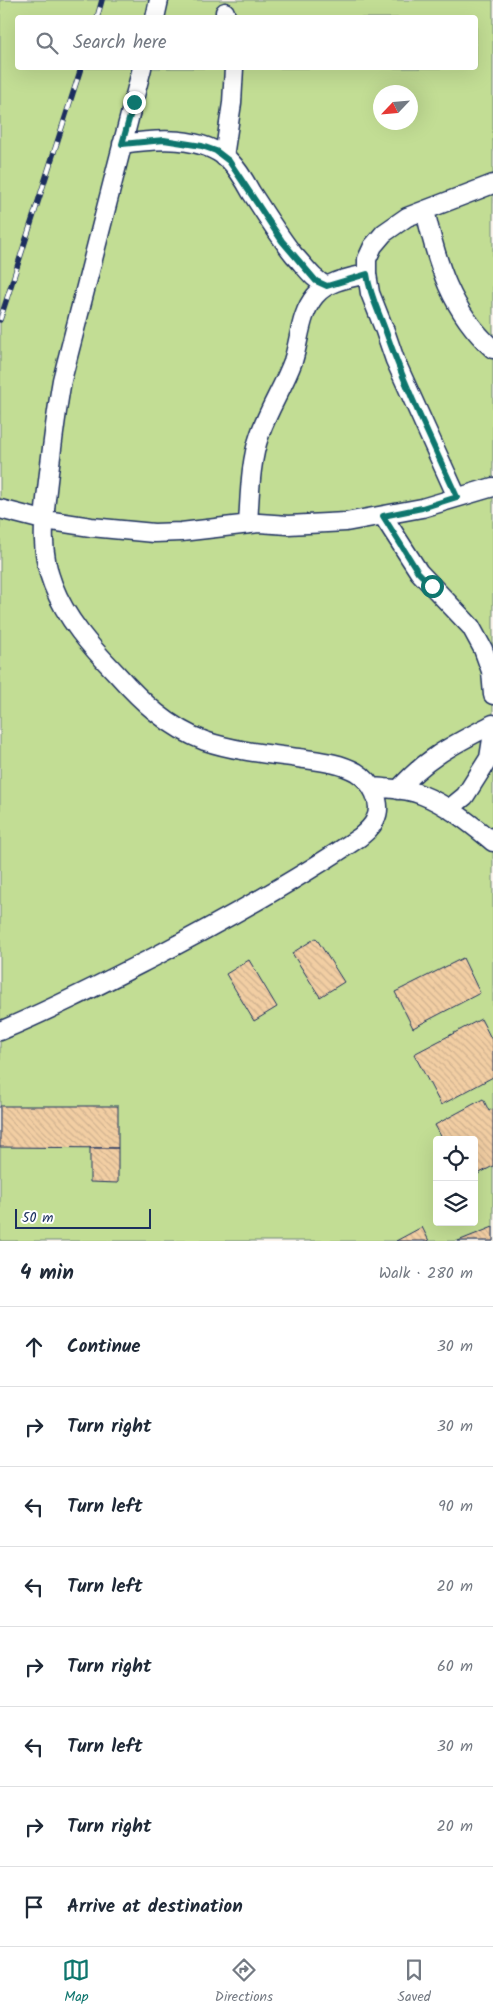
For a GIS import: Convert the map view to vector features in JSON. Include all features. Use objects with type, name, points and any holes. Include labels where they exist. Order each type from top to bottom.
[{"type":"street","points":[[156,15],[159,0]]},
{"type":"street","points":[[0,1031],[46,1011],[175,946],[275,892],[360,837],[371,827],[378,809],[378,803],[372,787],[365,778],[357,773],[325,761],[239,749],[206,741],[181,730],[155,711],[128,687],[90,646],[62,605],[45,561],[43,519],[53,433],[62,380],[141,70]]},
{"type":"street","points":[[224,157],[232,103],[234,70]]},
{"type":"street","points":[[122,144],[164,140],[202,146],[216,151],[229,161],[245,182],[282,241],[316,281],[327,286]]},
{"type":"street","points":[[457,497],[395,360],[386,330],[370,293],[367,260],[373,246],[384,233],[407,217],[493,184]]},
{"type":"street","points":[[425,210],[436,258],[450,291],[471,325],[493,349]]},
{"type":"street","points":[[248,524],[252,474],[259,435],[293,361],[305,313],[315,296],[327,286],[367,274]]},
{"type":"street","points":[[0,509],[91,527],[154,533],[180,532],[248,524],[336,523],[422,508],[493,487]]},
{"type":"street","points":[[383,516],[418,572],[472,627],[491,671],[493,695]]},
{"type":"street","points":[[398,790],[415,770],[434,756],[493,724]]},
{"type":"street","points":[[449,810],[464,796],[489,758],[493,733]]},
{"type":"street","points":[[372,787],[423,795],[449,810],[493,842]]},
{"type":"green space","points":[[0,0],[493,0],[493,1241],[0,1241]]},
{"type":"building","points":[[316,938],[344,982],[320,997],[292,953]]},
{"type":"building","points":[[463,958],[480,993],[413,1028],[395,992]]},
{"type":"building","points":[[249,960],[277,1007],[254,1021],[226,974]]},
{"type":"building","points":[[481,1019],[493,1042],[493,1077],[441,1105],[414,1054]]},
{"type":"building","points":[[483,1099],[489,1111],[493,1109],[493,1166],[478,1174],[478,1136],[441,1136],[435,1125]]},
{"type":"building","points":[[0,1106],[118,1106],[118,1148],[0,1147]]},
{"type":"building","points":[[90,1148],[118,1148],[118,1183],[90,1182]]},
{"type":"building","points":[[422,1227],[429,1241],[396,1241]]},
{"type":"building","points":[[493,1227],[493,1241],[458,1241]]},
{"type":"railway","points":[[98,15],[102,0]]},
{"type":"railway","points":[[0,320],[80,70]]},
{"type":"route","points":[[134,102],[122,144],[164,140],[202,146],[216,151],[229,161],[245,182],[282,241],[316,281],[327,286],[367,274],[370,293],[386,330],[395,360],[457,497],[422,508],[383,516],[418,572],[432,586]]}]
